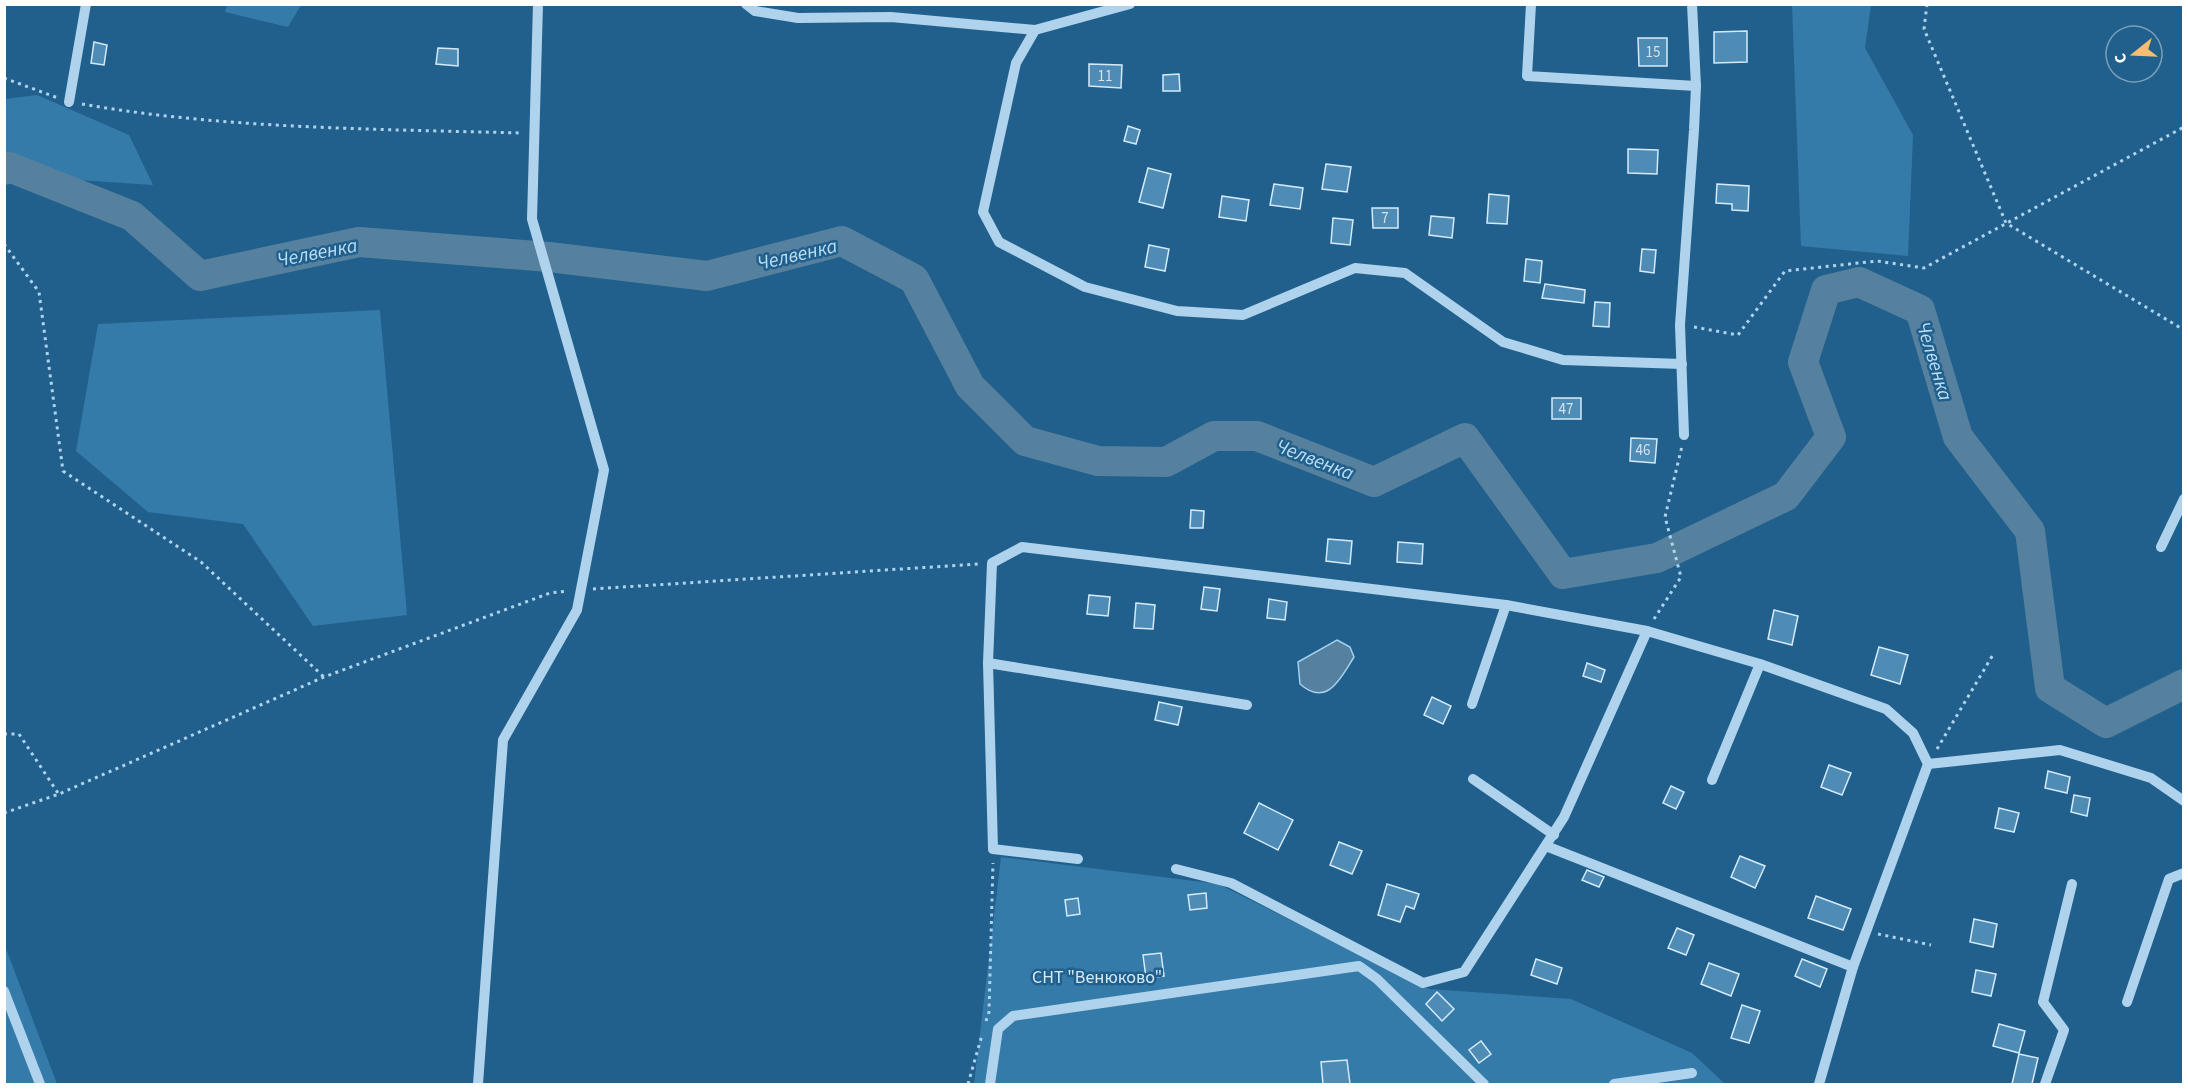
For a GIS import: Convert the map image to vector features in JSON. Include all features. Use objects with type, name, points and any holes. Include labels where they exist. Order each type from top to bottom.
[{"type":"street","points":[[69,102],[86,4]]},
{"type":"street","points":[[478,1084],[503,740],[576,610],[604,471],[532,219],[538,4]]},
{"type":"street","points":[[746,4],[755,11],[798,18],[891,17],[1035,30],[1123,5]]},
{"type":"street","points":[[1532,4],[1527,76],[1696,86]]},
{"type":"street","points":[[1684,435],[1680,325],[1696,86],[1692,4]]},
{"type":"street","points":[[1035,30],[1016,63],[983,212],[999,242],[1085,287],[1177,311],[1243,315],[1355,267],[1405,273],[1503,342],[1563,360],[1682,364]]},
{"type":"street","points":[[2161,547],[2184,499]]},
{"type":"street","points":[[1078,859],[993,849],[988,663],[992,563],[1022,547],[1506,605],[1647,631],[1760,664],[1886,709],[1913,732],[1928,764],[1853,967],[1819,1084]]},
{"type":"street","points":[[1472,704],[1506,605]]},
{"type":"street","points":[[1176,869],[1232,883],[1423,983],[1464,972],[1554,835],[1647,631]]},
{"type":"street","points":[[988,663],[1247,705]]},
{"type":"street","points":[[1712,780],[1760,664]]},
{"type":"street","points":[[1928,764],[2060,750],[2151,778],[2184,801]]},
{"type":"street","points":[[1473,779],[1554,835]]},
{"type":"street","points":[[1546,846],[1853,967]]},
{"type":"street","points":[[2127,1002],[2169,879],[2184,873]]},
{"type":"street","points":[[2045,1084],[2064,1030],[2043,1002],[2072,884]]},
{"type":"street","points":[[990,1084],[998,1029],[1013,1016],[1359,966],[1377,979],[1484,1084]]},
{"type":"street","points":[[4,991],[40,1084]]},
{"type":"street","points":[[1614,1084],[1692,1073]]},
{"type":"path","points":[[1927,4],[1924,29],[2006,223],[2184,330]]},
{"type":"path","points":[[4,78],[69,102],[143,115],[368,129],[535,134]]},
{"type":"path","points":[[1680,325],[1738,335],[1785,271],[1877,261],[1924,268],[2184,127]]},
{"type":"path","points":[[4,244],[39,292],[63,471],[201,562],[324,677]]},
{"type":"path","points":[[1647,631],[1682,577],[1665,517],[1684,435]]},
{"type":"path","points":[[4,813],[59,794],[324,677],[550,593],[992,563]]},
{"type":"path","points":[[1928,764],[1994,652]]},
{"type":"path","points":[[4,734],[19,734],[59,794]]},
{"type":"path","points":[[986,1022],[989,1011],[993,849]]},
{"type":"path","points":[[1867,932],[1931,945]]},
{"type":"path","points":[[968,1084],[983,1032]]},
{"type":"green space","points":[[227,4],[301,5],[288,27],[225,12]]},
{"type":"green space","points":[[1792,5],[1871,5],[1865,48],[1913,135],[1908,256],[1801,246]]},
{"type":"green space","points":[[37,95],[129,135],[153,185],[5,175],[5,99]]},
{"type":"green space","points":[[380,310],[407,615],[313,626],[243,524],[148,512],[76,451],[98,324]]},
{"type":"green space","name":"СНТ \"Венюково\"","points":[[1001,857],[1218,884],[1429,989],[1571,999],[1692,1053],[1725,1084],[974,1084]]},
{"type":"green space","points":[[5,946],[57,1084],[5,1084]]},
{"type":"shaded area","points":[[1337,640],[1350,647],[1354,657],[1338,681],[1326,692],[1310,691],[1300,684],[1298,662]]},
{"type":"building","points":[[1747,31],[1747,62],[1714,63],[1714,32]]},
{"type":"building","points":[[1638,38],[1667,38],[1667,66],[1639,66]]},
{"type":"building","points":[[94,42],[107,45],[104,65],[91,63]]},
{"type":"building","points":[[438,48],[458,49],[458,66],[436,64]]},
{"type":"building","points":[[1089,64],[1122,65],[1121,88],[1089,86]]},
{"type":"building","points":[[1179,74],[1180,91],[1163,91],[1163,75]]},
{"type":"building","points":[[1128,126],[1140,130],[1136,144],[1124,141]]},
{"type":"building","points":[[1628,149],[1658,150],[1657,174],[1628,173]]},
{"type":"building","points":[[1326,164],[1351,167],[1347,192],[1322,189]]},
{"type":"building","points":[[1148,168],[1171,174],[1163,208],[1139,202]]},
{"type":"building","points":[[1274,184],[1303,188],[1300,209],[1270,205]]},
{"type":"building","points":[[1717,184],[1749,186],[1748,211],[1732,210],[1732,204],[1716,203]]},
{"type":"building","points":[[1489,194],[1509,196],[1507,224],[1487,223]]},
{"type":"building","points":[[1222,196],[1249,200],[1246,221],[1219,217]]},
{"type":"building","points":[[1372,208],[1398,208],[1398,228],[1373,228]]},
{"type":"building","points":[[1431,216],[1454,218],[1452,238],[1429,235]]},
{"type":"building","points":[[1333,218],[1353,220],[1350,245],[1331,243]]},
{"type":"building","points":[[1149,245],[1169,249],[1165,271],[1145,267]]},
{"type":"building","points":[[1642,249],[1656,250],[1654,273],[1640,271]]},
{"type":"building","points":[[1526,259],[1542,261],[1540,283],[1524,281]]},
{"type":"building","points":[[1545,284],[1585,290],[1584,303],[1542,298]]},
{"type":"building","points":[[1595,302],[1610,303],[1609,327],[1593,326]]},
{"type":"building","points":[[1552,398],[1581,398],[1581,419],[1552,419]]},
{"type":"building","points":[[1631,438],[1657,439],[1655,463],[1630,461]]},
{"type":"building","points":[[1191,510],[1204,511],[1203,528],[1190,528]]},
{"type":"building","points":[[1328,539],[1352,541],[1350,564],[1326,561]]},
{"type":"building","points":[[1398,542],[1423,544],[1422,564],[1397,562]]},
{"type":"building","points":[[1204,587],[1220,589],[1217,611],[1201,609]]},
{"type":"building","points":[[1089,595],[1110,597],[1108,616],[1087,614]]},
{"type":"building","points":[[1269,599],[1287,602],[1285,620],[1267,618]]},
{"type":"building","points":[[1136,603],[1155,605],[1153,629],[1134,628]]},
{"type":"building","points":[[1774,610],[1798,616],[1792,645],[1768,639]]},
{"type":"building","points":[[1879,647],[1908,655],[1900,684],[1871,675]]},
{"type":"building","points":[[1587,663],[1605,670],[1601,682],[1583,676]]},
{"type":"building","points":[[1432,697],[1451,706],[1443,724],[1424,715]]},
{"type":"building","points":[[1159,702],[1182,707],[1178,725],[1155,720]]},
{"type":"building","points":[[1829,765],[1851,773],[1842,795],[1821,787]]},
{"type":"building","points":[[2048,771],[2070,777],[2067,793],[2045,788]]},
{"type":"building","points":[[1671,786],[1684,792],[1676,809],[1663,803]]},
{"type":"building","points":[[2074,795],[2090,798],[2087,816],[2071,812]]},
{"type":"building","points":[[1259,803],[1293,820],[1278,850],[1244,833]]},
{"type":"building","points":[[1999,808],[2019,813],[2014,832],[1995,828]]},
{"type":"building","points":[[1339,842],[1362,851],[1352,874],[1330,865]]},
{"type":"building","points":[[1740,856],[1765,866],[1755,888],[1731,877]]},
{"type":"building","points":[[1587,870],[1604,877],[1599,887],[1582,880]]},
{"type":"building","points":[[1387,884],[1419,894],[1414,909],[1406,906],[1400,922],[1378,915]]},
{"type":"building","points":[[1206,893],[1207,908],[1190,910],[1188,895]]},
{"type":"building","points":[[1816,896],[1851,909],[1843,930],[1808,918]]},
{"type":"building","points":[[1078,898],[1080,914],[1067,916],[1065,900]]},
{"type":"building","points":[[1974,919],[1997,924],[1993,947],[1970,942]]},
{"type":"building","points":[[1677,928],[1694,935],[1686,955],[1668,948]]},
{"type":"building","points":[[1161,953],[1164,976],[1146,978],[1143,955]]},
{"type":"building","points":[[1536,959],[1562,968],[1557,984],[1531,975]]},
{"type":"building","points":[[1802,959],[1827,969],[1820,987],[1795,976]]},
{"type":"building","points":[[1709,963],[1739,974],[1731,996],[1701,984]]},
{"type":"building","points":[[1976,970],[1996,974],[1991,996],[1972,992]]},
{"type":"building","points":[[1437,992],[1454,1009],[1442,1021],[1426,1004]]},
{"type":"building","points":[[1742,1005],[1760,1011],[1749,1043],[1731,1038]]},
{"type":"building","points":[[1999,1024],[2025,1031],[2019,1053],[1993,1046]]},
{"type":"building","points":[[1481,1041],[1491,1054],[1479,1063],[1469,1050]]},
{"type":"building","points":[[2019,1054],[2038,1058],[2032,1084],[2012,1084]]},
{"type":"building","points":[[1347,1060],[1350,1084],[1323,1084],[1321,1062]]},
{"type":"waterway","name":"Челвенка","points":[[4,170],[9,167],[132,216],[200,276],[359,242],[549,257],[707,276],[842,241],[914,279],[970,386],[1025,441],[1098,461],[1166,462],[1214,436],[1257,436],[1374,482],[1465,438],[1563,574],[1657,558],[1786,496],[1831,437],[1803,362],[1826,290],[1859,282],[1920,310],[1958,437],[2030,531],[2050,688],[2106,723],[2184,684]]}]
